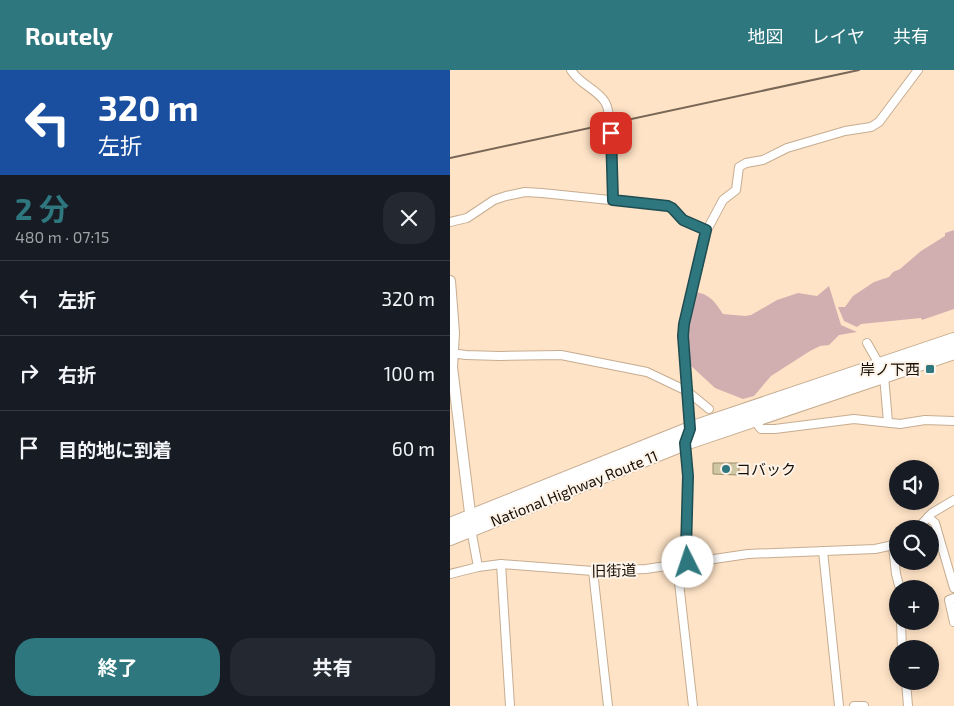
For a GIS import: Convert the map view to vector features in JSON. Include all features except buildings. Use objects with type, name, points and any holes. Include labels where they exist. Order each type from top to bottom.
[{"type":"highway","name":"National Highway Route 11","points":[[450,525],[471,523],[685,443],[755,419],[954,340]]},
{"type":"highway","name":"National Highway Route 11","points":[[450,538],[471,523],[690,429],[881,370],[954,352]]},
{"type":"main road","points":[[450,281],[454,333],[451,353],[452,367],[471,523]]},
{"type":"street","points":[[571,70],[575,77],[600,96],[606,106],[611,133],[613,200]]},
{"type":"street","points":[[688,562],[686,550],[688,476],[685,443],[690,429],[683,336],[684,324],[706,230],[723,200],[736,190],[739,167],[746,163],[763,160],[787,148],[845,131],[871,127],[879,122],[918,70]]},
{"type":"street","points":[[450,222],[466,218],[494,200],[525,192],[668,206],[683,220],[706,230]]},
{"type":"street","points":[[867,343],[881,370],[888,422]]},
{"type":"street","points":[[451,353],[500,356],[561,355],[647,372],[687,391],[708,408]]},
{"type":"street","points":[[755,419],[762,429],[854,419],[900,424],[925,420],[954,421]]},
{"type":"street","points":[[925,520],[932,513],[954,500]]},
{"type":"street","points":[[928,517],[935,523],[954,588]]},
{"type":"street","points":[[471,523],[478,567]]},
{"type":"street","name":"旧街道","points":[[450,574],[501,564],[593,571],[646,569],[748,554],[875,549],[889,546]]},
{"type":"street","points":[[823,551],[839,706]]},
{"type":"street","points":[[501,564],[510,706]]},
{"type":"street","points":[[676,565],[693,706]]},
{"type":"street","points":[[593,571],[608,706]]},
{"type":"street","points":[[954,598],[949,600],[954,622]]},
{"type":"street","points":[[907,690],[908,706]]},
{"type":"street","points":[[854,706],[864,706]]},
{"type":"shaded area","points":[[954,230],[954,309],[922,320],[921,318],[861,324],[857,327],[844,321],[838,307],[845,307],[853,296],[874,282],[889,277],[921,251],[945,236],[945,233]]},
{"type":"shaded area","points":[[829,286],[841,325],[857,332],[839,335],[829,345],[820,346],[810,351],[771,376],[754,396],[743,399],[715,388],[688,363],[686,328],[695,292],[712,299],[723,314],[745,316],[751,315],[777,300],[798,293],[817,296]]},
{"type":"railway","points":[[450,158],[859,70]]},
{"type":"place","name":"岸ノ下西","points":[[930,369]]},
{"type":"place","name":"コバック","points":[[726,469]]},
{"type":"route","points":[[611,133],[613,200],[668,206],[683,220],[706,230],[684,324],[683,336],[690,429],[685,443],[689,508],[686,550],[688,562]]}]
